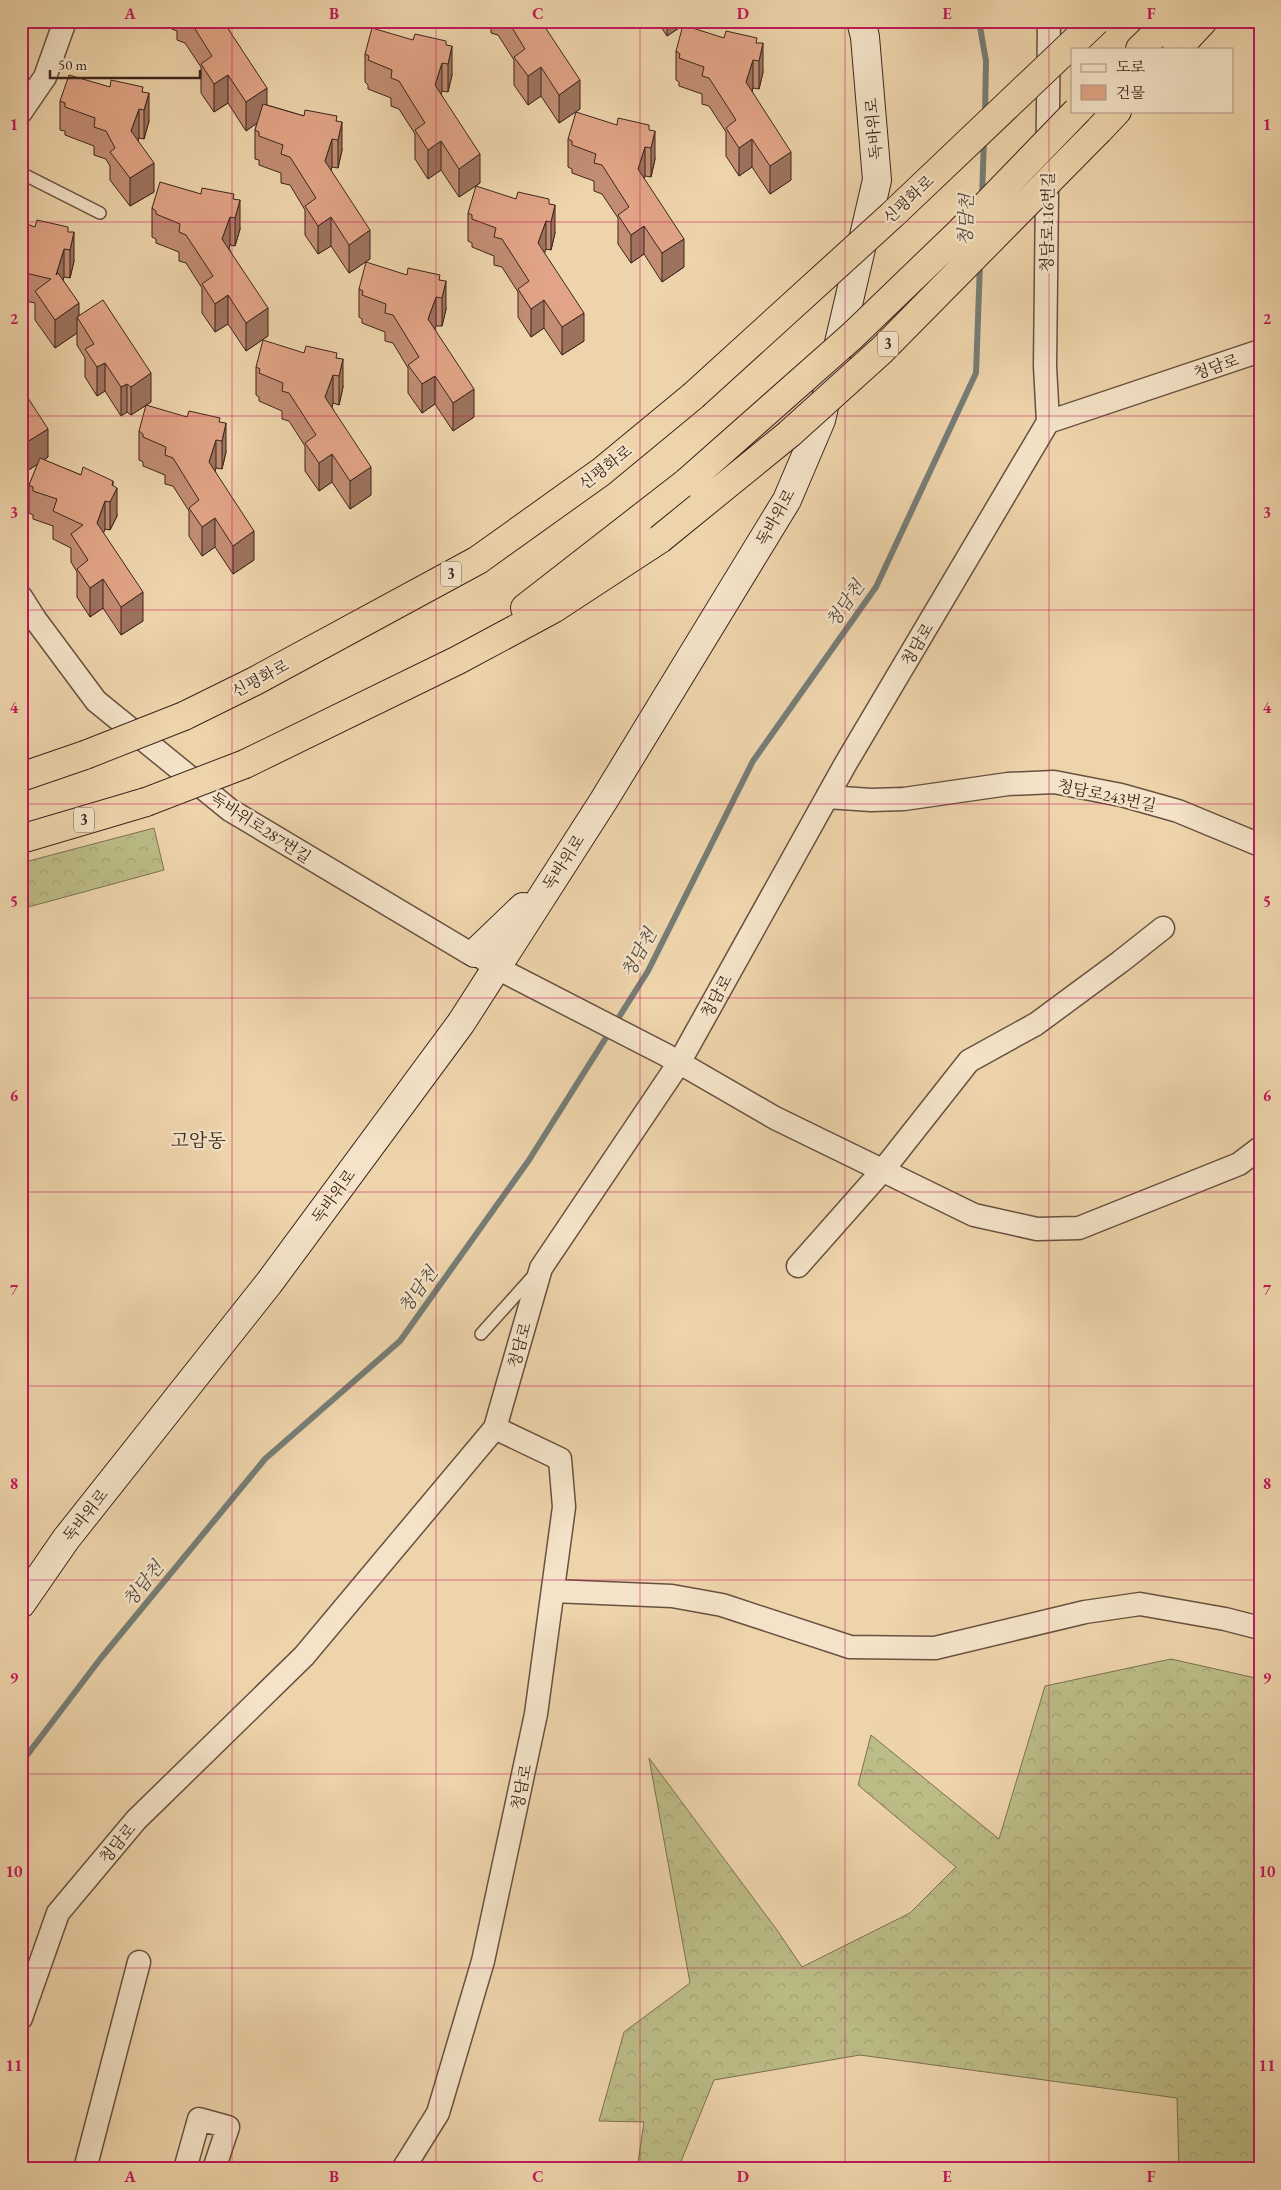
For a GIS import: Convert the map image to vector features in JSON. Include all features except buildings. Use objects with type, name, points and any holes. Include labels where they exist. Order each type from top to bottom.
[{"type":"highway","name":"신평화로","points":[[21,777],[85,755],[184,716],[255,681],[478,560],[601,472],[693,396],[892,215],[1096,21]]},
{"type":"highway","points":[[1141,48],[1169,21]]},
{"type":"highway","points":[[1178,48],[1203,21]]},
{"type":"highway","name":"3","points":[[458,660],[687,482],[852,336],[960,232],[1076,112]]},
{"type":"highway","name":"3","points":[[21,839],[146,802],[245,764],[458,660],[553,609],[660,539],[789,434],[882,350],[1108,121]]},
{"type":"main road","name":"독바위로","points":[[21,1604],[66,1539],[269,1283],[461,1023],[604,800],[787,500],[821,420],[877,180],[865,38],[861,21]]},
{"type":"main road","points":[[461,1023],[473,953],[552,880]]},
{"type":"street","points":[[21,112],[45,77],[65,21]]},
{"type":"street","name":"청담로116번길","points":[[1048,422],[1046,356],[1049,21]]},
{"type":"street","name":"청담로","points":[[21,2018],[58,1913],[136,1820],[304,1656],[495,1428],[541,1268],[672,1059],[1048,422],[1260,351]]},
{"type":"street","name":"독바위로287번길","points":[[21,598],[96,701],[230,810],[497,968]]},
{"type":"street","name":"청담로243번길","points":[[827,797],[871,800],[904,799],[1008,784],[1054,782],[1121,794],[1178,811],[1260,844]]},
{"type":"street","points":[[798,1266],[883,1170],[969,1062],[1036,1024],[1163,928]]},
{"type":"street","points":[[497,968],[672,1059],[775,1118],[974,1215],[1037,1229],[1079,1228],[1239,1164],[1260,1148]]},
{"type":"street","name":"청담로","points":[[403,2169],[438,2113],[483,1961],[536,1714],[564,1507],[560,1459],[495,1428]]},
{"type":"street","points":[[553,1591],[672,1596],[722,1605],[850,1647],[934,1648],[1086,1612],[1140,1604],[1225,1619],[1260,1628]]},
{"type":"street","points":[[85,2169],[139,1962]]},
{"type":"street","points":[[186,2169],[199,2119],[228,2127],[214,2169]]},
{"type":"lane","points":[[21,173],[100,213]]},
{"type":"lane","points":[[481,1334],[541,1268]]},
{"type":"green space","points":[[154,828],[164,870],[21,909],[21,863]]},
{"type":"green space","points":[[1171,1659],[1260,1679],[1260,2169],[1179,2169],[1177,2098],[860,2055],[714,2080],[678,2169],[637,2169],[644,2122],[599,2121],[624,2032],[690,1983],[649,1758],[777,1930],[802,1967],[910,1913],[956,1867],[858,1785],[871,1735],[999,1839],[1045,1686]]},
{"type":"waterway","name":"청담천","points":[[979,21],[986,61],[985,114]]},
{"type":"waterway","name":"청담천","points":[[982,197],[984,139]]},
{"type":"waterway","name":"청담천","points":[[21,1763],[101,1658],[265,1459],[400,1341],[529,1160],[648,971],[753,761],[876,587],[976,373],[980,264]]},
{"type":"district","name":"고암동","points":[[198,1140]]}]
